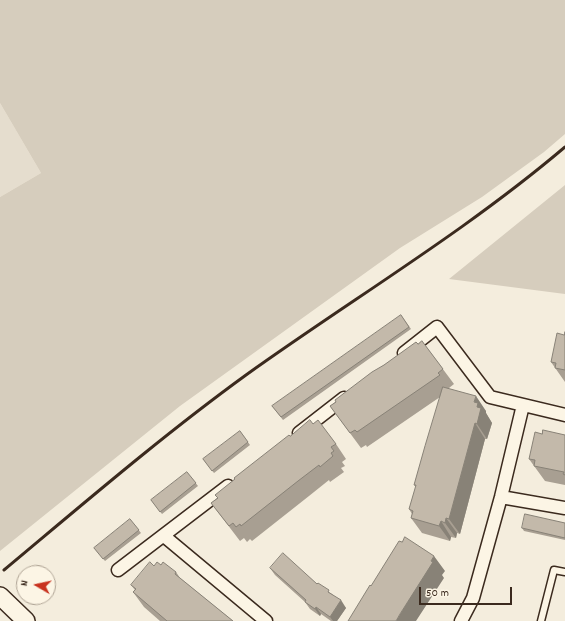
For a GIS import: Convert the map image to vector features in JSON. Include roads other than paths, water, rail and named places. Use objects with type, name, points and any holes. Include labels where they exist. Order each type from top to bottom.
[{"type":"street","points":[[392,361],[437,327],[490,397],[565,415]]},
{"type":"street","points":[[291,439],[354,390]]},
{"type":"street","points":[[461,621],[473,598],[501,497],[523,405]]},
{"type":"street","points":[[118,570],[240,477]]},
{"type":"street","points":[[501,497],[565,508]]},
{"type":"street","points":[[164,536],[266,621]]},
{"type":"street","points":[[0,596],[20,616]]},
{"type":"lane","points":[[542,621],[554,570],[565,572]]},
{"type":"railway","points":[[4,570],[123,471],[215,398],[286,347],[488,208],[565,147]]}]
